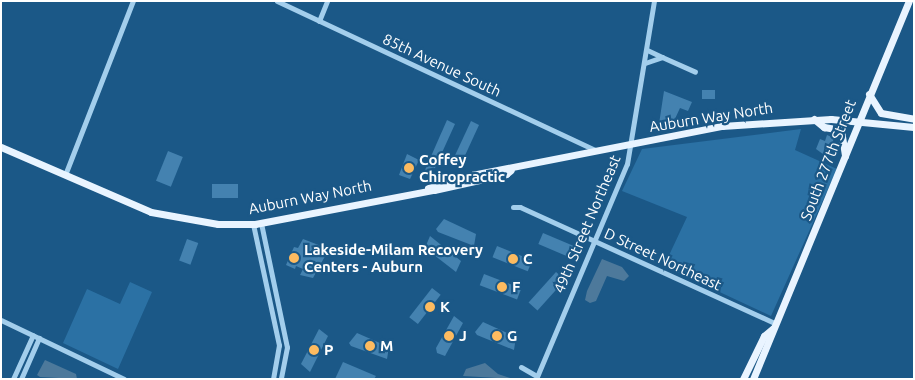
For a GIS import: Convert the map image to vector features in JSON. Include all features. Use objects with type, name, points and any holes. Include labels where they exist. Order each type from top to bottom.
[{"type":"main road","name":"South 277th Street","points":[[754,379],[773,326],[843,166],[870,94],[909,1]]},
{"type":"main road","points":[[870,94],[881,113],[914,119]]},
{"type":"main road","name":"Auburn Way North","points":[[429,188],[452,179],[511,170],[717,127],[814,119],[914,127]]},
{"type":"main road","points":[[814,119],[843,133],[843,166]]},
{"type":"main road","name":"Auburn Way North","points":[[1,147],[151,212],[218,224],[257,223],[506,174],[511,170]]},
{"type":"main road","name":"South 277th Street","points":[[743,379],[764,336],[773,326]]},
{"type":"street","points":[[65,175],[132,1]]},
{"type":"street","name":"85th Avenue South","points":[[277,1],[598,151]]},
{"type":"street","points":[[319,21],[327,1]]},
{"type":"street","name":"49th Street Northeast","points":[[535,377],[594,241],[632,144],[654,1]]},
{"type":"street","points":[[647,50],[695,72]]},
{"type":"street","points":[[645,63],[662,57]]},
{"type":"street","name":"D Street Northeast","points":[[513,207],[520,207],[773,326]]},
{"type":"street","points":[[257,223],[279,345],[273,379]]},
{"type":"street","points":[[257,223],[287,347],[281,379]]},
{"type":"street","points":[[1,320],[124,379]]},
{"type":"street","points":[[13,379],[33,335]]},
{"type":"street","points":[[21,379],[39,338]]},
{"type":"street","points":[[521,367],[535,377]]},
{"type":"shaded area","points":[[801,129],[795,150],[837,169],[771,316],[664,266],[687,217],[622,191],[642,149]]},
{"type":"shaded area","points":[[602,259],[622,267],[629,276],[624,281],[607,276],[596,301],[590,303],[585,300],[587,291]]},
{"type":"shaded area","points":[[130,282],[152,292],[118,369],[63,343],[87,289],[120,304]]},
{"type":"shaded area","points":[[45,360],[76,374],[77,379],[40,377],[37,375]]},
{"type":"shaded area","points":[[485,363],[498,374],[513,379],[463,376],[466,369]]},
{"type":"building","points":[[702,90],[715,90],[715,99],[702,99]]},
{"type":"building","points":[[664,91],[692,102],[688,111],[680,108],[674,121],[659,124]]},
{"type":"building","points":[[447,120],[455,124],[435,168],[425,170]]},
{"type":"building","points":[[471,121],[479,125],[462,162],[451,164]]},
{"type":"building","points":[[827,135],[834,138],[827,157],[816,149],[820,139],[825,141]]},
{"type":"building","points":[[168,151],[183,157],[171,187],[156,181]]},
{"type":"building","name":"Coffey Chiropractic","points":[[407,154],[419,160],[410,179],[399,175]]},
{"type":"building","points":[[212,184],[238,184],[238,198],[212,198]]},
{"type":"building","points":[[444,219],[476,234],[474,246],[438,232],[436,229]]},
{"type":"building","points":[[543,233],[576,247],[571,258],[538,244]]},
{"type":"building","points":[[430,236],[461,261],[456,272],[425,248]]},
{"type":"building","points":[[187,239],[198,243],[190,265],[179,261]]},
{"type":"building","name":"Lakeside-Milam Recovery Centers - Auburn","points":[[303,239],[329,249],[313,278],[300,275],[303,269],[296,266],[295,269],[286,265],[294,247],[298,248]]},
{"type":"building","name":"C","points":[[497,246],[532,260],[528,271],[493,257]]},
{"type":"building","points":[[556,272],[565,280],[537,310],[529,302]]},
{"type":"building","name":"F","points":[[484,274],[521,288],[517,300],[480,285]]},
{"type":"building","name":"K","points":[[432,288],[441,295],[418,324],[409,317]]},
{"type":"building","name":"J","points":[[454,316],[463,323],[445,356],[437,353],[436,348]]},
{"type":"building","name":"G","points":[[483,322],[516,337],[514,350],[477,335],[475,332]]},
{"type":"building","name":"P","points":[[319,329],[328,336],[310,372],[301,364]]},
{"type":"building","name":"M","points":[[357,333],[389,347],[387,359],[351,346],[349,343]]},
{"type":"building","points":[[343,362],[376,376],[374,379],[335,379]]},
{"type":"place","name":"Coffey Chiropractic","points":[[409,168]]},
{"type":"place","name":"Lakeside-Milam Recovery Centers - Auburn","points":[[294,258]]},
{"type":"place","name":"C","points":[[513,259]]},
{"type":"place","name":"F","points":[[502,287]]},
{"type":"place","name":"K","points":[[430,307]]},
{"type":"place","name":"J","points":[[449,336]]},
{"type":"place","name":"G","points":[[497,336]]},
{"type":"place","name":"M","points":[[370,346]]},
{"type":"place","name":"P","points":[[314,350]]}]
